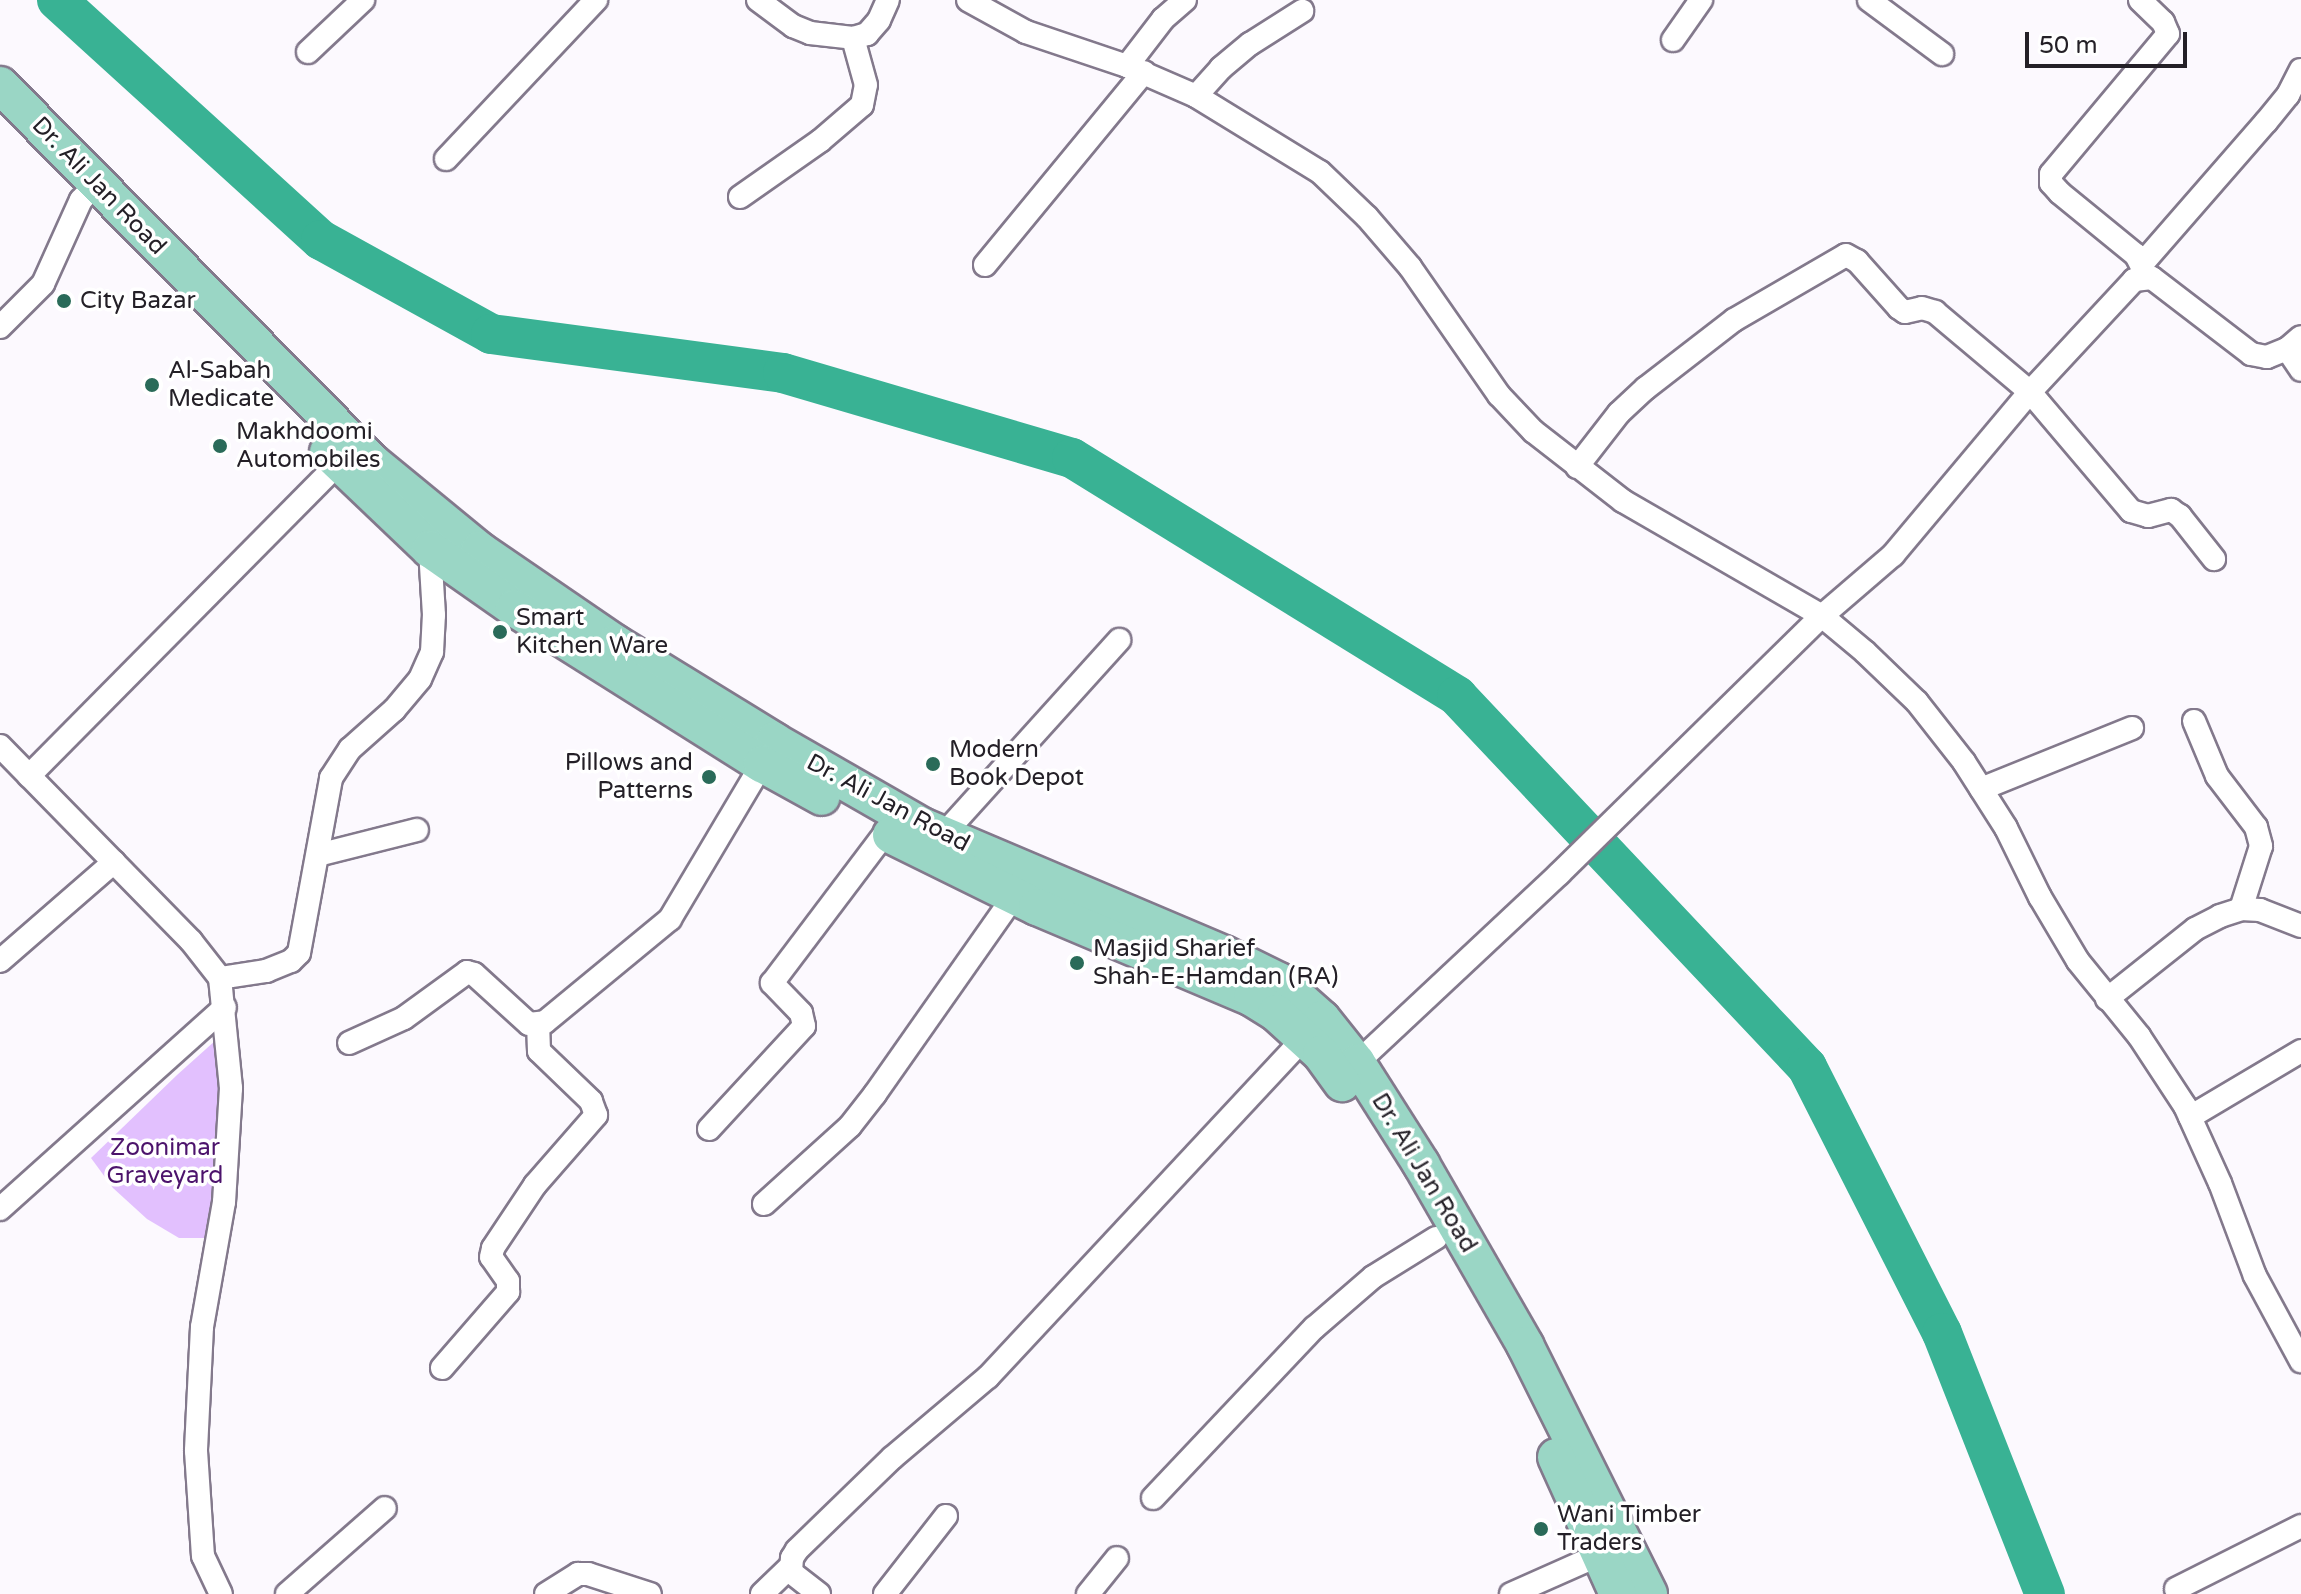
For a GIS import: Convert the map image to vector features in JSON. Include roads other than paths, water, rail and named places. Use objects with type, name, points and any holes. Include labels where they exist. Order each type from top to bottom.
[{"type":"main road","name":"Dr. Ali Jan Road","points":[[0,85],[88,192],[339,463],[430,549],[514,608],[762,764],[886,832],[1014,896],[1252,998],[1276,1013],[1313,1029],[1357,1063],[1421,1164],[1525,1345],[1649,1594]]},
{"type":"main road","name":"Dr. Ali Jan Road","points":[[0,116],[88,192],[372,462],[443,524],[526,583],[774,741],[943,835],[1279,981],[1313,1029],[1526,1396],[1618,1594]]},
{"type":"street","points":[[308,52],[363,0]]},
{"type":"street","points":[[446,159],[596,0]]},
{"type":"street","points":[[758,0],[793,26],[810,33],[853,38],[867,34],[879,20],[888,0]]},
{"type":"street","points":[[968,0],[1026,32],[1135,69],[1196,96],[1320,172],[1367,217],[1410,267],[1499,395],[1533,431],[1623,501],[1822,616],[1917,702],[2006,828],[2062,936],[2168,1077],[2220,1183],[2255,1276],[2301,1361]]},
{"type":"street","points":[[985,265],[1135,69],[1163,19],[1185,0]]},
{"type":"street","points":[[1673,40],[1701,0]]},
{"type":"street","points":[[1869,0],[1942,54]]},
{"type":"street","points":[[2140,0],[2163,22],[2168,34],[2051,174],[2051,183],[2145,270],[2251,354],[2267,357],[2294,343],[2301,370]]},
{"type":"street","points":[[1196,96],[1241,52],[1302,11]]},
{"type":"street","points":[[740,197],[820,141],[862,105],[866,85],[853,38]]},
{"type":"street","points":[[1357,1063],[1559,874],[1822,616],[1893,555],[1924,522],[2030,392],[2145,270],[2288,95],[2301,70]]},
{"type":"street","points":[[0,327],[43,284],[88,192]]},
{"type":"street","points":[[1577,467],[1619,413],[1646,388],[1734,320],[1846,255],[1857,261],[1899,308],[1905,312],[1922,308],[1935,312],[2030,392],[2131,511],[2148,516],[2171,510],[2180,516],[2214,559]]},
{"type":"street","points":[[29,776],[339,463]]},
{"type":"street","points":[[220,978],[266,971],[291,961],[299,953],[331,778],[338,762],[394,710],[420,679],[432,652],[434,615],[430,549]]},
{"type":"street","points":[[943,835],[1119,640]]},
{"type":"street","points":[[2194,721],[2213,768],[2256,827],[2261,846],[2241,909]]},
{"type":"street","points":[[1981,789],[2132,728]]},
{"type":"street","points":[[0,746],[191,941],[220,978],[231,1088],[224,1202],[202,1327],[196,1451],[203,1556],[221,1594]]},
{"type":"street","points":[[538,1026],[670,919],[762,764]]},
{"type":"street","points":[[318,855],[417,830]]},
{"type":"street","points":[[709,1129],[804,1026],[801,1013],[772,983],[886,832]]},
{"type":"street","points":[[0,961],[114,862]]},
{"type":"street","points":[[764,1204],[850,1126],[1014,896]]},
{"type":"street","points":[[2107,999],[2195,929],[2241,909],[2260,910],[2301,926]]},
{"type":"street","points":[[349,1043],[404,1018],[467,972],[479,977],[522,1019],[538,1026]]},
{"type":"street","points":[[0,1209],[225,1007]]},
{"type":"street","points":[[442,1368],[508,1292],[508,1281],[491,1257],[493,1248],[535,1185],[596,1115],[591,1101],[539,1051],[538,1026]]},
{"type":"street","points":[[762,1594],[790,1567],[797,1550],[832,1513],[1006,1359],[1313,1029]]},
{"type":"street","points":[[2190,1117],[2301,1051]]},
{"type":"street","points":[[1153,1498],[1314,1328],[1373,1277],[1436,1238]]},
{"type":"street","points":[[287,1594],[385,1508]]},
{"type":"street","points":[[885,1594],[946,1516]]},
{"type":"street","points":[[2176,1589],[2301,1526]]},
{"type":"street","points":[[1511,1594],[1599,1555]]},
{"type":"street","points":[[1088,1594],[1117,1558]]},
{"type":"street","points":[[790,1567],[796,1578],[819,1594]]},
{"type":"street","points":[[546,1594],[578,1574],[588,1574],[650,1594]]},
{"type":"waterway","points":[[57,0],[321,240],[491,334],[783,373],[1072,458],[1457,696],[1807,1067],[1942,1333],[2045,1594]]},
{"type":"place","name":"City Bazar","points":[[64,301]]},
{"type":"place","name":"Al-Sabah Medicate","points":[[152,385]]},
{"type":"place","name":"Makhdoomi Automobiles","points":[[220,446]]},
{"type":"place","name":"Smart Kitchen Ware","points":[[500,632]]},
{"type":"place","name":"Modern Book Depot","points":[[933,764]]},
{"type":"place","name":"Pillows and Patterns","points":[[709,777]]},
{"type":"place","name":"Masjid Sharief Shah-E-Hamdan (RA)","points":[[1077,963]]},
{"type":"place","name":"Wani Timber Traders","points":[[1541,1529]]},
{"type":"park label","name":"Zoonimar Graveyard","points":[[165,1162]]}]
